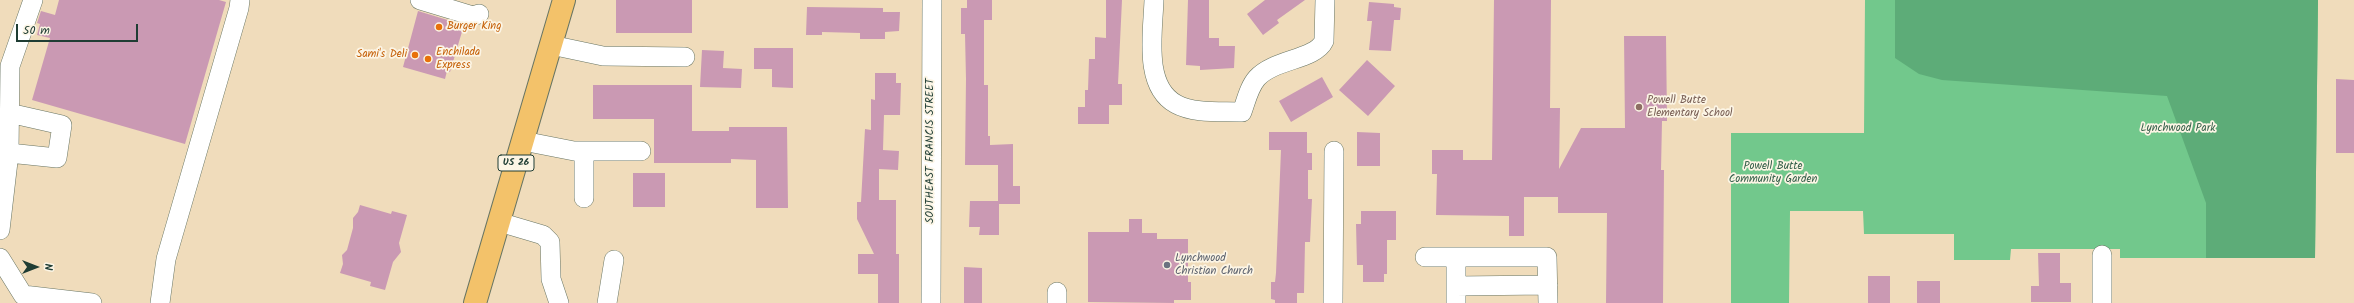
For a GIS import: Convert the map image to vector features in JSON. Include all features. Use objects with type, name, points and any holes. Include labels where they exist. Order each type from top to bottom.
[{"type":"main road","name":"US 26","points":[[476,303],[564,0]]},
{"type":"street","points":[[0,230],[9,153],[10,66],[33,0]]},
{"type":"street","points":[[160,303],[166,259],[235,22],[240,0]]},
{"type":"street","points":[[420,0],[473,16],[479,14]]},
{"type":"street","name":"SOUTHEAST FRANCIS STREET","points":[[931,303],[932,0]]},
{"type":"street","points":[[1154,0],[1154,77],[1162,93],[1176,105],[1194,110],[1242,112],[1256,79],[1264,72],[1277,64],[1308,54],[1322,46],[1324,41],[1325,0]]},
{"type":"street","points":[[551,45],[603,56],[685,57]]},
{"type":"street","points":[[9,113],[62,125],[57,158],[9,153]]},
{"type":"street","points":[[523,142],[584,151],[641,151]]},
{"type":"street","points":[[584,151],[584,198]]},
{"type":"street","points":[[1333,303],[1334,151]]},
{"type":"street","points":[[499,222],[543,235],[550,242],[551,279],[559,303]]},
{"type":"street","points":[[2102,255],[2102,303]]},
{"type":"street","points":[[1425,257],[1456,257],[1547,257],[1548,294],[1456,294],[1456,257]]},
{"type":"street","points":[[0,258],[23,295],[92,303]]},
{"type":"street","points":[[607,303],[614,260]]},
{"type":"green space","name":"Lynchwood Park","points":[[1865,0],[2318,0],[2315,258],[2120,258],[2120,249],[2011,249],[2010,260],[1954,260],[1954,234],[1864,234],[1863,211],[1790,211],[1789,303],[1731,303],[1731,133],[1864,133]]},
{"type":"green space","points":[[1895,0],[2318,0],[2315,258],[2206,258],[2206,203],[2167,96],[1942,80],[1919,74],[1895,58]]},
{"type":"building","points":[[59,0],[219,0],[226,2],[185,144],[32,100],[50,38],[37,35],[40,24],[37,23],[41,11],[55,15]]},
{"type":"building","points":[[616,0],[692,0],[692,33],[616,33]]},
{"type":"building","points":[[967,0],[992,0],[992,20],[984,20],[984,85],[988,85],[988,136],[990,136],[990,145],[1013,144],[1013,186],[1020,186],[1020,204],[999,204],[999,235],[979,235],[980,227],[969,227],[970,201],[998,201],[998,165],[965,165],[965,34],[961,34],[961,8],[967,8]]},
{"type":"building","points":[[1106,0],[1122,0],[1118,84],[1122,84],[1122,105],[1109,105],[1109,124],[1078,124],[1078,107],[1085,107],[1085,90],[1088,90],[1089,59],[1095,59],[1095,37],[1106,38]]},
{"type":"building","points":[[1188,0],[1209,0],[1209,38],[1219,38],[1219,46],[1235,46],[1234,68],[1200,70],[1200,66],[1186,65]]},
{"type":"building","points":[[1265,0],[1305,0],[1277,20],[1279,23],[1263,35],[1247,14]]},
{"type":"building","points":[[1494,0],[1551,0],[1550,108],[1560,108],[1559,169],[1581,128],[1625,128],[1624,36],[1666,36],[1667,121],[1662,121],[1661,170],[1664,170],[1663,303],[1606,303],[1607,213],[1558,213],[1558,197],[1524,197],[1524,236],[1509,236],[1509,216],[1436,215],[1437,174],[1432,174],[1432,150],[1463,150],[1463,160],[1492,160]]},
{"type":"building","points":[[1369,2],[1394,4],[1394,7],[1401,8],[1400,20],[1394,20],[1391,51],[1369,50],[1372,21],[1367,21]]},
{"type":"building","points":[[807,7],[883,8],[883,12],[900,12],[899,31],[885,32],[885,39],[860,39],[860,33],[822,32],[822,35],[806,35]]},
{"type":"building","points":[[418,11],[464,25],[450,72],[447,71],[445,79],[403,67]]},
{"type":"building","points":[[754,48],[793,48],[793,88],[772,87],[772,69],[754,69]]},
{"type":"building","points":[[702,50],[724,51],[723,68],[742,69],[741,88],[700,87]]},
{"type":"building","points":[[1367,60],[1395,86],[1368,116],[1339,90]]},
{"type":"building","points":[[875,73],[896,73],[896,83],[901,83],[900,115],[884,115],[883,150],[899,151],[898,170],[879,169],[879,200],[896,200],[896,254],[899,254],[899,303],[878,303],[878,274],[858,274],[858,254],[874,254],[857,219],[857,202],[861,202],[865,129],[871,130],[871,99],[875,100]]},
{"type":"building","points":[[1322,77],[1333,97],[1291,122],[1279,101]]},
{"type":"building","points":[[2336,79],[2354,80],[2354,153],[2336,153]]},
{"type":"building","points":[[593,85],[692,85],[692,131],[729,131],[729,127],[787,127],[788,208],[756,208],[756,160],[731,159],[731,163],[654,163],[654,119],[593,119]]},
{"type":"building","points":[[1269,132],[1307,132],[1307,153],[1312,153],[1312,170],[1308,170],[1308,199],[1312,199],[1310,242],[1305,242],[1304,293],[1297,293],[1297,303],[1275,303],[1275,300],[1271,299],[1271,282],[1275,282],[1276,273],[1281,150],[1269,150]]},
{"type":"building","points":[[1357,132],[1380,133],[1380,166],[1357,166]]},
{"type":"building","points":[[633,173],[665,173],[665,207],[633,207]]},
{"type":"building","points":[[360,205],[391,214],[392,211],[407,215],[399,243],[401,252],[393,262],[385,290],[370,286],[371,282],[340,273],[343,264],[342,255],[347,250],[353,228],[353,218],[358,212]]},
{"type":"building","points":[[1361,211],[1396,211],[1396,240],[1387,240],[1387,274],[1384,274],[1384,282],[1363,282],[1363,265],[1357,265],[1356,224],[1361,224]]},
{"type":"building","name":"Lynchwood Christian Church","points":[[1129,219],[1142,219],[1142,233],[1157,233],[1157,239],[1188,239],[1188,282],[1191,282],[1191,300],[1174,300],[1174,303],[1088,302],[1088,232],[1129,232]]},
{"type":"building","points":[[2038,253],[2060,253],[2060,283],[2071,283],[2071,302],[2031,302],[2031,286],[2039,286]]},
{"type":"building","points":[[964,267],[982,268],[982,303],[964,303]]},
{"type":"building","points":[[1868,276],[1890,276],[1890,303],[1868,303]]},
{"type":"building","points":[[1917,281],[1940,281],[1940,303],[1917,303]]},
{"type":"place","name":"Burger King","points":[[439,27]]},
{"type":"place","name":"Sami's Deli","points":[[415,55]]},
{"type":"place","name":"Enchilada Express","points":[[428,59]]},
{"type":"place","name":"Powell Butte Elementary School","points":[[1639,107]]},
{"type":"place","name":"Lynchwood Christian Church","points":[[1167,265]]},
{"type":"park label","name":"Powell Butte Community Garden","points":[[1773,173]]}]
